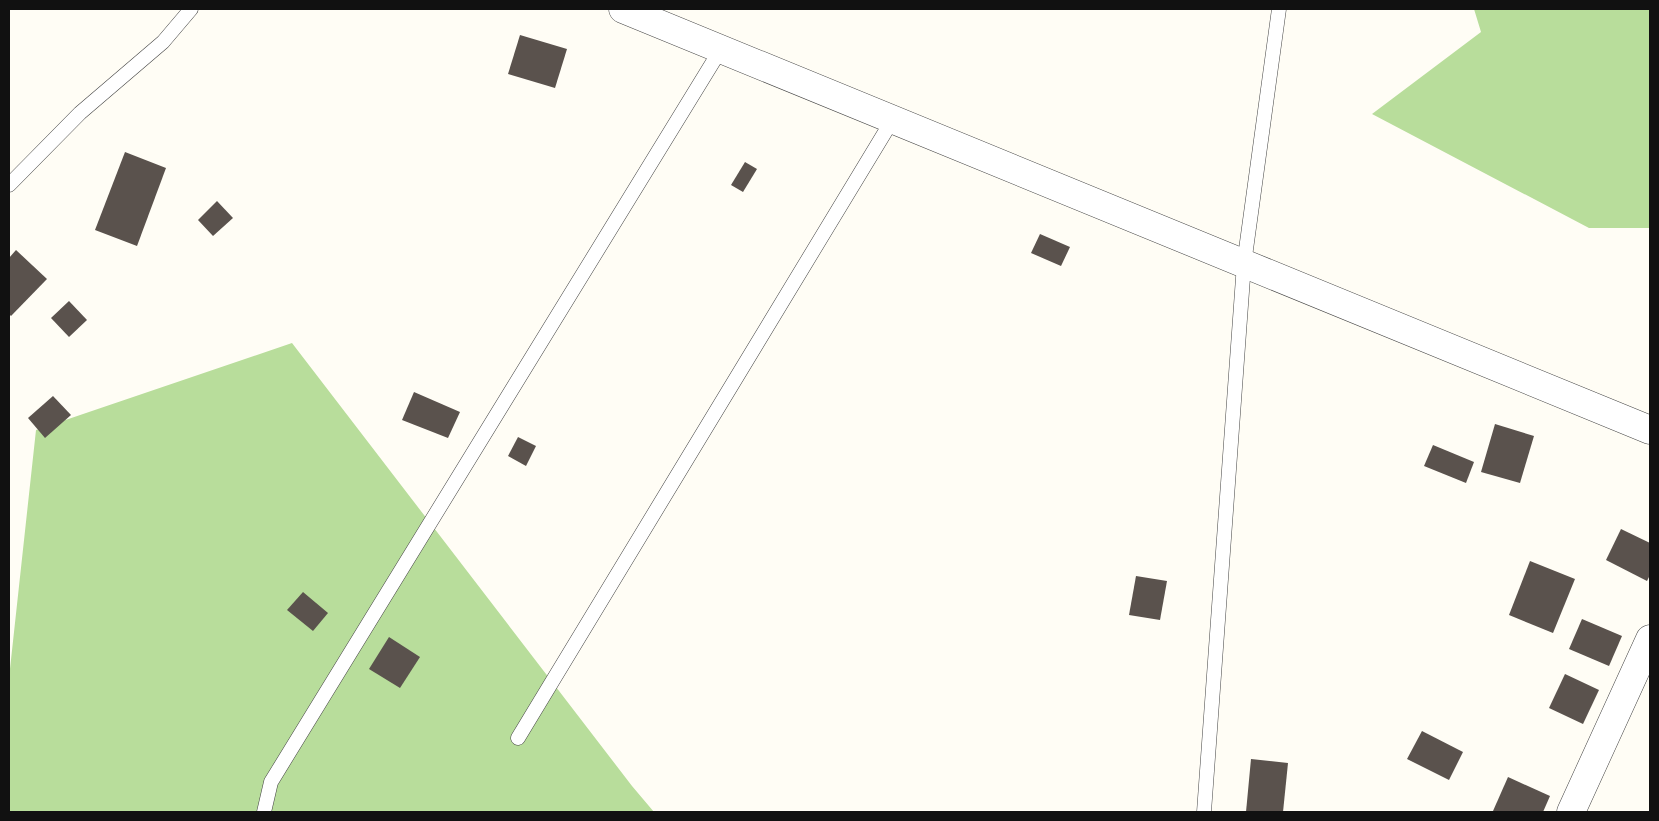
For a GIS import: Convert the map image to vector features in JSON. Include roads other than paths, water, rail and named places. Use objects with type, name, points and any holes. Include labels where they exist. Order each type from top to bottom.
[{"type":"street","points":[[623,9],[1650,430]]},
{"type":"street","points":[[1571,812],[1650,639]]},
{"type":"lane","points":[[9,184],[80,112],[163,42],[191,9]]},
{"type":"lane","points":[[1204,812],[1244,264],[1279,9]]},
{"type":"lane","points":[[264,812],[271,782],[721,49]]},
{"type":"lane","points":[[518,738],[893,119]]}]
